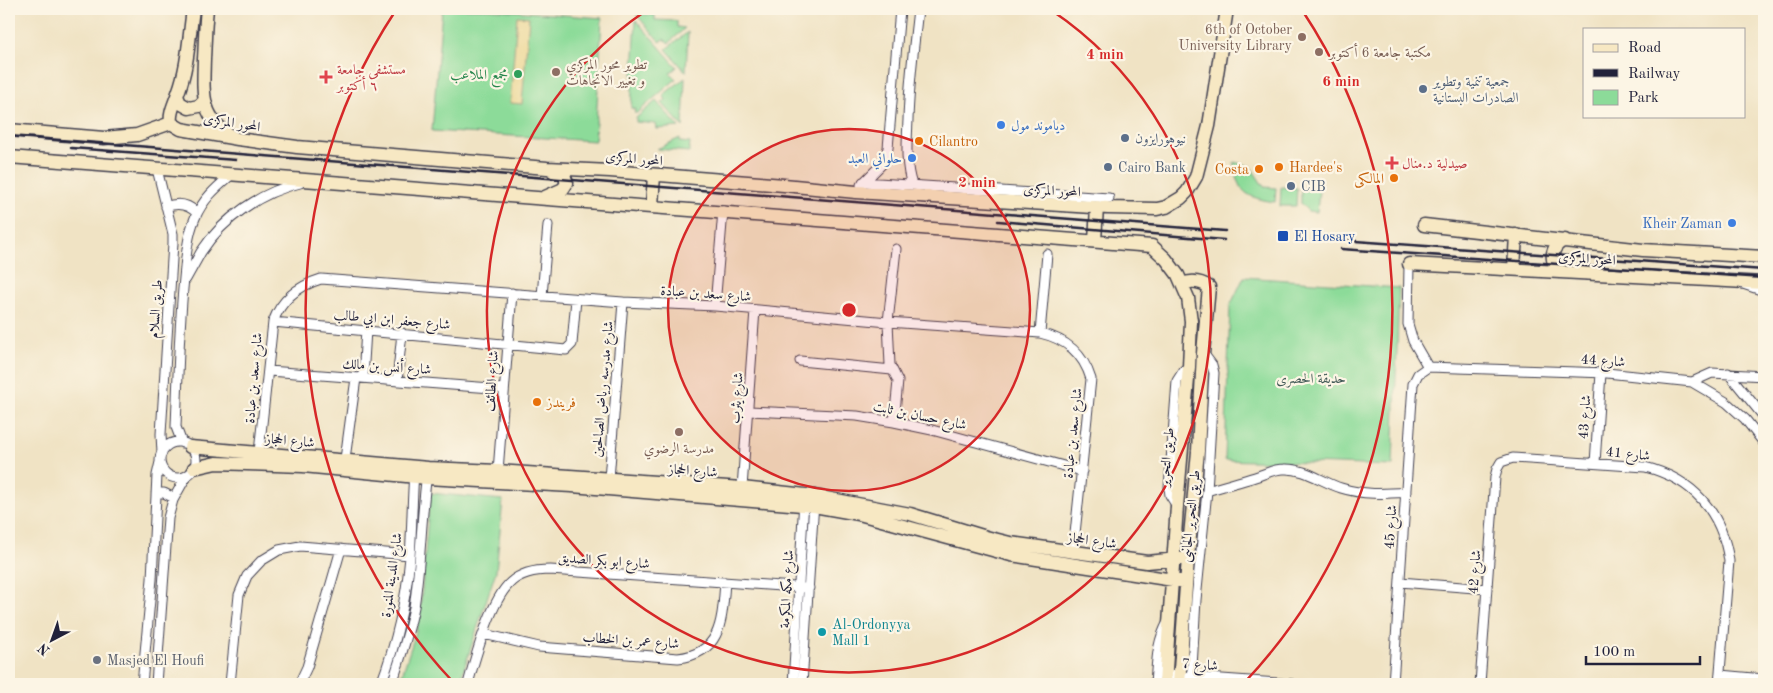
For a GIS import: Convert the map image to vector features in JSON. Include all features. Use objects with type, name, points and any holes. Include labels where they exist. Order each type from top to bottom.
[{"type":"main road","points":[[9,130],[104,138],[137,135],[171,123],[170,117],[185,67],[193,9]]},
{"type":"main road","points":[[207,9],[204,101],[210,115],[219,128],[238,139]]},
{"type":"main road","points":[[1216,9],[1220,18],[1226,14]]},
{"type":"main road","name":"المحور المركزى","points":[[171,123],[181,129],[238,139],[546,168],[860,187],[1097,208],[1157,209],[1174,203],[1181,198],[1196,177],[1209,126],[1226,14]]},
{"type":"main road","points":[[177,96],[183,105],[189,108],[196,107],[204,101]]},
{"type":"main road","points":[[9,157],[1095,241],[1097,208]]},
{"type":"main road","points":[[545,198],[563,189],[567,181],[564,175],[546,168]]},
{"type":"main road","points":[[652,206],[654,175]]},
{"type":"main road","name":"المحور المركزى","points":[[1424,225],[1643,250],[1764,257]]},
{"type":"main road","points":[[1514,269],[1516,235]]},
{"type":"main road","points":[[1563,272],[1555,266],[1552,255],[1556,246],[1565,240]]},
{"type":"main road","name":"طريق التحرير","points":[[1095,241],[1152,246],[1166,259],[1182,284],[1188,298],[1191,313],[1189,367],[1173,560],[1166,680]]},
{"type":"main road","name":"المحور المركزى","points":[[1409,264],[1764,283]]},
{"type":"main road","points":[[1182,284],[1189,281],[1198,282],[1208,288],[1198,451],[1186,582],[1185,680]]},
{"type":"main road","name":"شارع الحجاز","points":[[186,445],[345,459],[414,472]]},
{"type":"main road","name":"شارع الحجاز","points":[[191,472],[216,463],[303,466],[414,472],[572,486],[809,500],[1018,557],[1186,582]]},
{"type":"main road","name":"شارع الحجاز","points":[[427,473],[498,471],[742,488],[809,500],[910,514],[1010,543],[1073,553],[1147,562],[1188,558]]},
{"type":"street","points":[[860,187],[880,167],[888,148],[900,9]]},
{"type":"street","points":[[912,185],[906,155],[909,93],[918,9]]},
{"type":"street","name":"طريق السلام","points":[[142,684],[152,579],[157,475],[161,457],[173,250],[173,234],[158,168]]},
{"type":"street","name":"طريق السلام","points":[[186,445],[176,427],[184,284],[190,235],[197,213],[209,195],[231,175]]},
{"type":"street","points":[[184,284],[201,252],[232,218],[267,194],[287,186],[312,180]]},
{"type":"street","points":[[860,187],[912,185],[1109,198]]},
{"type":"street","points":[[166,207],[174,204],[183,204],[197,213]]},
{"type":"street","points":[[715,306],[723,211]]},
{"type":"street","points":[[542,296],[548,225]]},
{"type":"street","points":[[894,422],[898,381],[889,359],[888,322],[896,249]]},
{"type":"street","points":[[1040,333],[1047,254]]},
{"type":"street","points":[[1409,264],[1408,324],[1413,341],[1428,367]]},
{"type":"street","name":"شارع سعد بن عبادة","points":[[260,452],[273,322],[281,306],[292,294],[304,285],[321,279],[576,299],[715,306],[888,322],[1040,333],[1060,339],[1077,351],[1086,364],[1092,378],[1073,553]]},
{"type":"street","points":[[1739,282],[1753,289],[1764,291]]},
{"type":"street","name":"شارع الطائف","points":[[498,471],[512,293]]},
{"type":"street","name":"شارع جعفر ابن ابي طالب","points":[[273,322],[569,349],[572,344],[576,299]]},
{"type":"street","name":"شارع مدرسه رياض الصالحين","points":[[608,479],[623,302]]},
{"type":"street","name":"شارع يثرب","points":[[742,488],[756,310]]},
{"type":"street","points":[[345,459],[366,330]]},
{"type":"street","points":[[397,381],[402,334]]},
{"type":"street","name":"طريق التحرير الجانبى","points":[[1185,680],[1206,490],[1214,373],[1212,366],[1203,353]]},
{"type":"street","points":[[800,361],[892,370]]},
{"type":"street","name":"شارع 44","points":[[1428,367],[1601,373],[1692,382],[1715,394],[1731,406],[1745,419],[1764,443]]},
{"type":"street","name":"شارع 45","points":[[1393,684],[1413,384],[1418,374],[1428,367]]},
{"type":"street","name":"شارع أنس بن مالك","points":[[268,371],[504,388]]},
{"type":"street","name":"شارع 43","points":[[1595,463],[1601,373]]},
{"type":"street","points":[[1692,382],[1712,374],[1764,376]]},
{"type":"street","points":[[1728,374],[1764,417]]},
{"type":"street","name":"شارع حسان بن ثابت","points":[[749,411],[857,416],[894,422],[932,430],[1082,471]]},
{"type":"street","points":[[156,684],[168,518],[174,498],[191,472],[195,455],[186,445],[177,442],[168,445],[161,457],[164,471],[168,475],[178,478],[191,472]]},
{"type":"street","name":"شارع 41","points":[[1500,462],[1513,458],[1645,467],[1662,471],[1691,489],[1714,514],[1722,529],[1727,545],[1729,562],[1719,680]]},
{"type":"street","name":"شارع 42","points":[[1480,684],[1495,477],[1500,462]]},
{"type":"street","points":[[1206,490],[1256,476],[1270,470],[1284,468],[1299,470],[1340,488],[1360,493],[1406,492]]},
{"type":"street","name":"شارع المدينة المنورة","points":[[380,684],[398,627],[407,581],[414,472]]},
{"type":"street","name":"شارع المدينة المنورة","points":[[392,684],[413,609],[421,552],[427,473]]},
{"type":"street","points":[[156,492],[164,493],[174,498]]},
{"type":"street","name":"شارع مكه المكرمة","points":[[802,684],[804,588],[809,500]]},
{"type":"street","points":[[230,684],[239,595],[247,576],[270,555],[290,547],[300,546],[410,555]]},
{"type":"street","points":[[299,684],[307,667],[340,549]]},
{"type":"street","name":"شارع ابو بكر الصديق","points":[[468,684],[484,634],[501,594],[518,577],[534,571],[550,570],[804,588]]},
{"type":"street","name":"شارع عمر بن الخطاب","points":[[484,634],[539,647],[678,658],[689,657],[701,652],[711,643],[718,632],[722,619],[725,582]]},
{"type":"street","points":[[1400,582],[1487,589]]},
{"type":"street","name":"شارع مكه المكرمة","points":[[793,684],[804,588]]},
{"type":"street","points":[[1154,684],[1160,637],[1170,620]]},
{"type":"street","points":[[1719,680],[1764,679]]},
{"type":"street","name":"شارع 7","points":[[1166,680],[1292,684]]},
{"type":"green space","name":"مجمع الملاعب","points":[[442,9],[486,9],[602,18],[595,141],[432,131]]},
{"type":"green space","points":[[636,14],[655,15],[655,20],[677,21],[677,27],[685,28],[669,43],[664,39],[660,42]]},
{"type":"green space","points":[[636,20],[677,67],[670,73],[676,79],[637,113],[634,113],[635,109],[631,108]]},
{"type":"green space","points":[[688,32],[686,72],[666,49]]},
{"type":"green space","points":[[685,78],[683,127],[662,103],[666,100],[663,95]]},
{"type":"green space","points":[[656,101],[679,127],[657,129],[656,124],[636,122],[636,118]]},
{"type":"green space","points":[[680,138],[680,142],[690,143],[689,152],[657,149]]},
{"type":"green space","points":[[1234,162],[1250,166],[1264,187],[1276,188],[1275,202],[1257,198],[1244,191],[1237,180]]},
{"type":"green space","points":[[1281,187],[1297,188],[1296,206],[1280,206]]},
{"type":"green space","points":[[1301,188],[1319,190],[1317,212],[1308,211],[1301,204]]},
{"type":"green space","name":"حديقة الحصرى","points":[[1244,277],[1399,288],[1393,466],[1225,460],[1230,306]]},
{"type":"green space","points":[[430,493],[503,500],[496,571],[459,684],[399,684],[416,632],[421,601]]},
{"type":"sand","points":[[517,16],[529,17],[522,104],[510,103]]},
{"type":"railway","points":[[9,136],[1225,231]]},
{"type":"railway","points":[[71,148],[236,160]]},
{"type":"railway","points":[[998,221],[1224,240]]},
{"type":"railway","points":[[1341,240],[1764,270]]},
{"type":"railway","points":[[1341,249],[1764,278]]},
{"type":"place","name":"6th of October University Library","points":[[1302,37]]},
{"type":"place","name":"مكتبة جامعة 6 أكتوبر","points":[[1319,52]]},
{"type":"place","name":"تطوير محور المركزي و تغيير الاتجاهات","points":[[556,72]]},
{"type":"place","name":"مجمع الملاعب","points":[[518,74]]},
{"type":"place","name":"مستشفى جامعة ٦ أكتوبر","points":[[326,77]]},
{"type":"place","name":"جمعية تنمية وتطوير الصادرات البستانية","points":[[1423,89]]},
{"type":"place","name":"دياموند مول","points":[[1001,125]]},
{"type":"place","name":"نيوهورايزون","points":[[1125,138]]},
{"type":"place","name":"Cilantro","points":[[919,141]]},
{"type":"place","name":"حلواني العبد","points":[[912,158]]},
{"type":"place","name":"صيدلية د.منال","points":[[1392,163]]},
{"type":"place","name":"Cairo Bank","points":[[1108,167]]},
{"type":"place","name":"Hardee's","points":[[1279,167]]},
{"type":"place","name":"Costa","points":[[1259,169]]},
{"type":"place","name":"المالكى","points":[[1394,178]]},
{"type":"place","name":"CIB","points":[[1291,186]]},
{"type":"place","name":"Kheir Zaman","points":[[1732,223]]},
{"type":"place","name":"El Hosary","points":[[1283,236]]},
{"type":"place","name":"فريندز","points":[[537,402]]},
{"type":"place","name":"مدرسة الرضوي","points":[[679,432]]},
{"type":"place","name":"Al-Ordonyya Mall 1","points":[[822,632]]},
{"type":"place","name":"Masjed El Houfi","points":[[97,660]]}]
